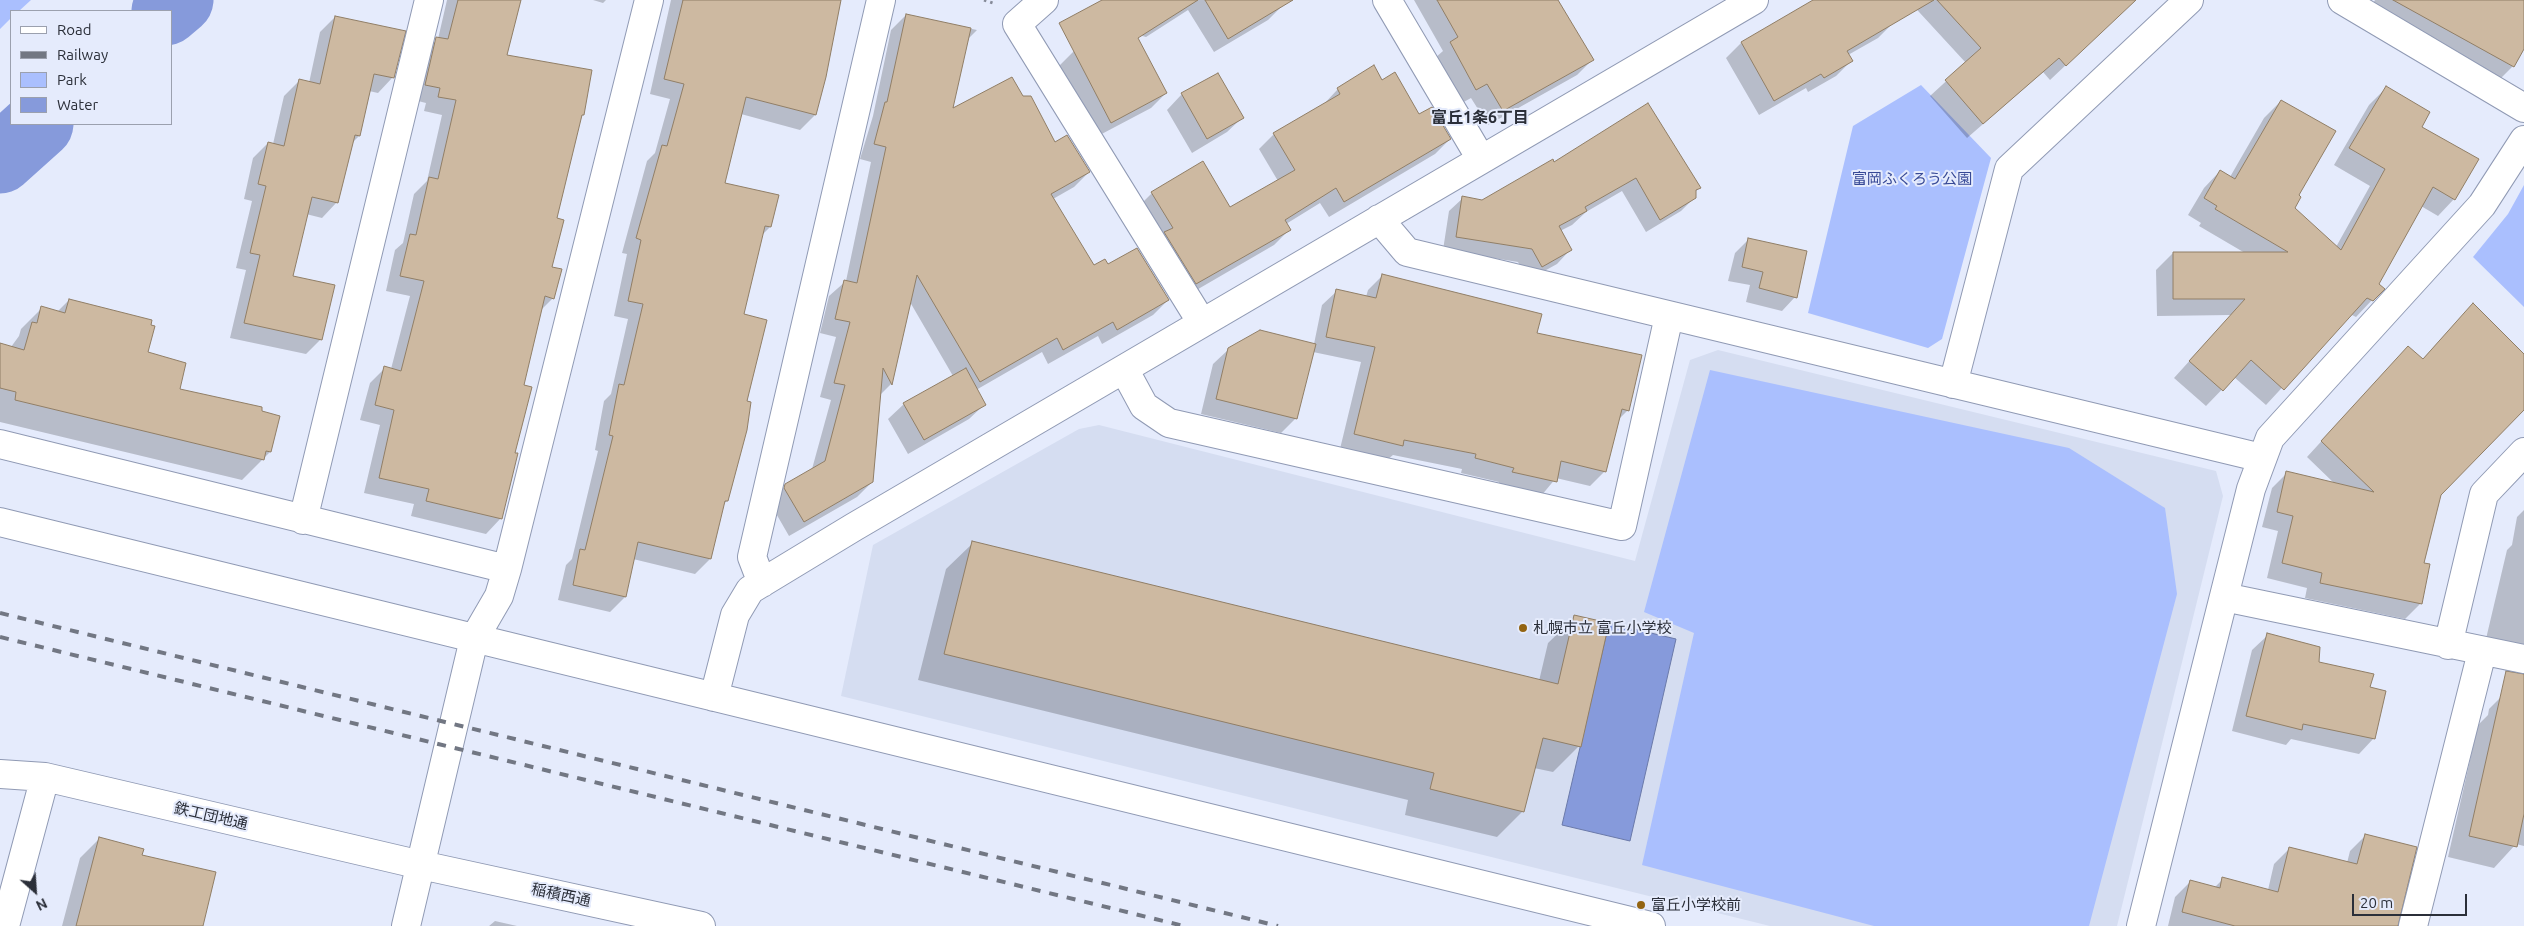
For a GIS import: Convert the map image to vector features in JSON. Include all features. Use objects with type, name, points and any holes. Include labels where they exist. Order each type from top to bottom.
[{"type":"street","points":[[303,520],[429,0]]},
{"type":"street","points":[[406,926],[474,639],[499,596],[507,570],[649,0]]},
{"type":"street","points":[[762,583],[752,557],[881,0]]},
{"type":"street","points":[[1044,0],[1017,24],[1202,323]]},
{"type":"street","points":[[1387,0],[1482,159]]},
{"type":"street","points":[[1953,384],[2009,169],[2189,0]]},
{"type":"street","points":[[2342,0],[2524,108]]},
{"type":"street","points":[[714,697],[735,615],[750,590],[1746,2]]},
{"type":"street","points":[[2141,926],[2251,489],[2270,438],[2482,205],[2524,140]]},
{"type":"street","points":[[1379,219],[1407,252],[2262,458]]},
{"type":"street","points":[[1124,368],[1144,406],[1169,423],[1622,526],[1670,316]]},
{"type":"street","points":[[0,444],[507,570]]},
{"type":"street","points":[[2448,645],[2484,494],[2524,452]]},
{"type":"street","points":[[0,522],[1651,926]]},
{"type":"street","points":[[2224,597],[2524,660]]},
{"type":"street","points":[[2413,926],[2482,652]]},
{"type":"street","name":"鉄工団地通","points":[[0,774],[45,777],[420,865]]},
{"type":"street","points":[[5,926],[45,777]]},
{"type":"street","name":"稲積西通","points":[[420,865],[688,924]]},
{"type":"shaded area","name":"札幌市立 富丘小学校","points":[[1718,350],[2216,471],[2223,496],[2117,926],[1770,926],[841,696],[873,545],[1079,429],[1099,425],[1635,561],[1690,360]]},
{"type":"green space","points":[[0,0],[31,0],[20,10],[10,10],[10,19],[0,29]]},
{"type":"green space","name":"富岡ふくろう公園","points":[[1921,85],[1991,158],[1942,339],[1928,348],[1808,313],[1853,126]]},
{"type":"green space","points":[[2524,185],[2524,307],[2473,257],[2508,214]]},
{"type":"green space","points":[[1710,370],[2069,448],[2165,508],[2177,594],[2089,926],[1874,926],[1642,865],[1694,633],[1644,612]]},
{"type":"water","points":[[1609,623],[1676,639],[1630,841],[1562,825]]},
{"type":"building","points":[[458,0],[521,0],[507,55],[592,70],[584,115],[582,115],[557,218],[564,220],[552,267],[562,269],[554,299],[545,296],[524,385],[532,387],[515,453],[518,453],[502,519],[426,501],[429,489],[379,478],[394,410],[375,405],[384,366],[401,371],[424,281],[400,276],[410,234],[416,235],[429,177],[438,179],[456,100],[438,97],[440,88],[425,85],[436,37],[448,39]]},
{"type":"building","points":[[683,0],[841,0],[826,77],[816,115],[746,97],[725,183],[779,195],[771,227],[765,226],[744,314],[767,320],[747,401],[751,402],[747,430],[728,501],[725,501],[711,559],[638,542],[626,597],[573,585],[580,549],[585,550],[613,436],[609,435],[619,384],[624,385],[643,304],[628,301],[641,240],[636,238],[662,145],[667,146],[684,84],[664,79]]},
{"type":"building","points":[[1102,0],[1198,0],[1138,38],[1167,93],[1111,123],[1059,23]]},
{"type":"building","points":[[1205,0],[1293,0],[1228,39]]},
{"type":"building","points":[[1437,0],[1558,0],[1594,60],[1503,111],[1487,84],[1476,90],[1450,42],[1458,37]]},
{"type":"building","points":[[1813,0],[1934,0],[1847,51],[1853,61],[1824,78],[1821,74],[1774,101],[1741,42]]},
{"type":"building","points":[[1937,0],[2136,0],[2066,66],[2059,58],[1983,124],[1945,80],[1981,48]]},
{"type":"building","points":[[2393,0],[2524,0],[2524,49],[2514,67]]},
{"type":"building","points":[[906,14],[971,28],[953,108],[1012,77],[1023,96],[1031,96],[1055,142],[1067,135],[1090,172],[1051,194],[1094,265],[1105,259],[1108,264],[1137,248],[1169,300],[1117,330],[1113,322],[1063,350],[1057,338],[980,382],[917,275],[892,385],[883,368],[873,482],[804,522],[784,488],[785,484],[825,461],[845,385],[834,383],[850,322],[835,319],[844,280],[857,283],[886,147],[874,144],[885,102],[887,102]]},
{"type":"building","points":[[335,16],[406,31],[394,78],[374,74],[360,136],[355,135],[338,203],[312,197],[293,276],[335,285],[322,340],[244,323],[260,255],[250,253],[266,186],[258,184],[268,142],[284,146],[299,79],[320,84]]},
{"type":"building","points":[[1374,65],[1382,80],[1395,72],[1419,114],[1432,107],[1451,139],[1344,202],[1336,188],[1285,220],[1291,230],[1196,284],[1164,232],[1173,228],[1151,192],[1203,161],[1230,207],[1295,170],[1273,133],[1340,94],[1337,88]]},
{"type":"building","points":[[1218,73],[1244,118],[1207,139],[1181,93]]},
{"type":"building","points":[[2386,86],[2430,112],[2422,127],[2479,159],[2455,200],[2433,187],[2379,284],[2385,289],[2373,301],[2367,298],[2284,390],[2251,360],[2223,391],[2189,361],[2245,299],[2173,299],[2173,252],[2288,252],[2215,209],[2217,206],[2204,198],[2220,170],[2235,179],[2281,100],[2336,131],[2299,195],[2301,197],[2295,208],[2341,250],[2385,169],[2349,148]]},
{"type":"building","points":[[1648,103],[1701,188],[1696,190],[1696,198],[1660,220],[1636,178],[1585,207],[1587,211],[1559,226],[1572,250],[1542,267],[1532,249],[1456,237],[1462,196],[1482,200],[1553,159],[1554,162]]},
{"type":"building","points":[[1748,238],[1807,251],[1797,298],[1759,288],[1763,272],[1742,267]]},
{"type":"building","points":[[1382,274],[1542,314],[1537,333],[1642,355],[1629,411],[1622,409],[1606,472],[1561,461],[1557,482],[1512,472],[1514,468],[1475,458],[1476,454],[1404,440],[1403,446],[1354,434],[1375,347],[1326,337],[1336,289],[1376,298]]},
{"type":"building","points":[[69,299],[152,320],[151,325],[155,326],[148,352],[186,363],[180,389],[262,407],[262,411],[280,416],[271,452],[266,451],[264,460],[15,400],[16,392],[0,388],[0,343],[24,350],[32,322],[37,323],[41,306],[65,313]]},
{"type":"building","points":[[2473,303],[2524,354],[2524,410],[2441,495],[2424,563],[2430,564],[2422,604],[2320,583],[2322,573],[2282,563],[2293,516],[2277,512],[2286,471],[2374,492],[2321,441],[2408,346],[2423,359]]},
{"type":"building","points":[[1260,330],[1316,344],[1297,419],[1216,399],[1228,348]]},
{"type":"building","points":[[966,368],[986,405],[924,440],[903,403]]},
{"type":"building","points":[[972,541],[1558,684],[1574,615],[1609,623],[1581,747],[1543,738],[1524,812],[1430,789],[1434,773],[944,654]]},
{"type":"building","points":[[2267,633],[2320,647],[2319,662],[2374,674],[2370,687],[2386,691],[2375,739],[2303,724],[2302,730],[2246,716]]},
{"type":"building","points":[[2506,671],[2524,674],[2524,814],[2517,847],[2469,836]]},
{"type":"building","points":[[2365,834],[2417,847],[2398,926],[2235,926],[2182,912],[2190,880],[2220,888],[2222,877],[2278,892],[2289,847],[2357,864]]},
{"type":"building","points":[[99,837],[144,849],[142,855],[216,872],[203,926],[76,926]]},
{"type":"waterway","points":[[167,10],[179,0]]},
{"type":"waterway","points":[[0,159],[38,125]]},
{"type":"railway","points":[[0,613],[1278,926]]},
{"type":"railway","points":[[0,637],[1184,926]]},
{"type":"place","name":"札幌市立 富丘小学校","points":[[1523,628]]},
{"type":"place","name":"富丘小学校前","points":[[1641,905]]},
{"type":"district","name":"富丘1条6丁目","points":[[1480,118]]}]
